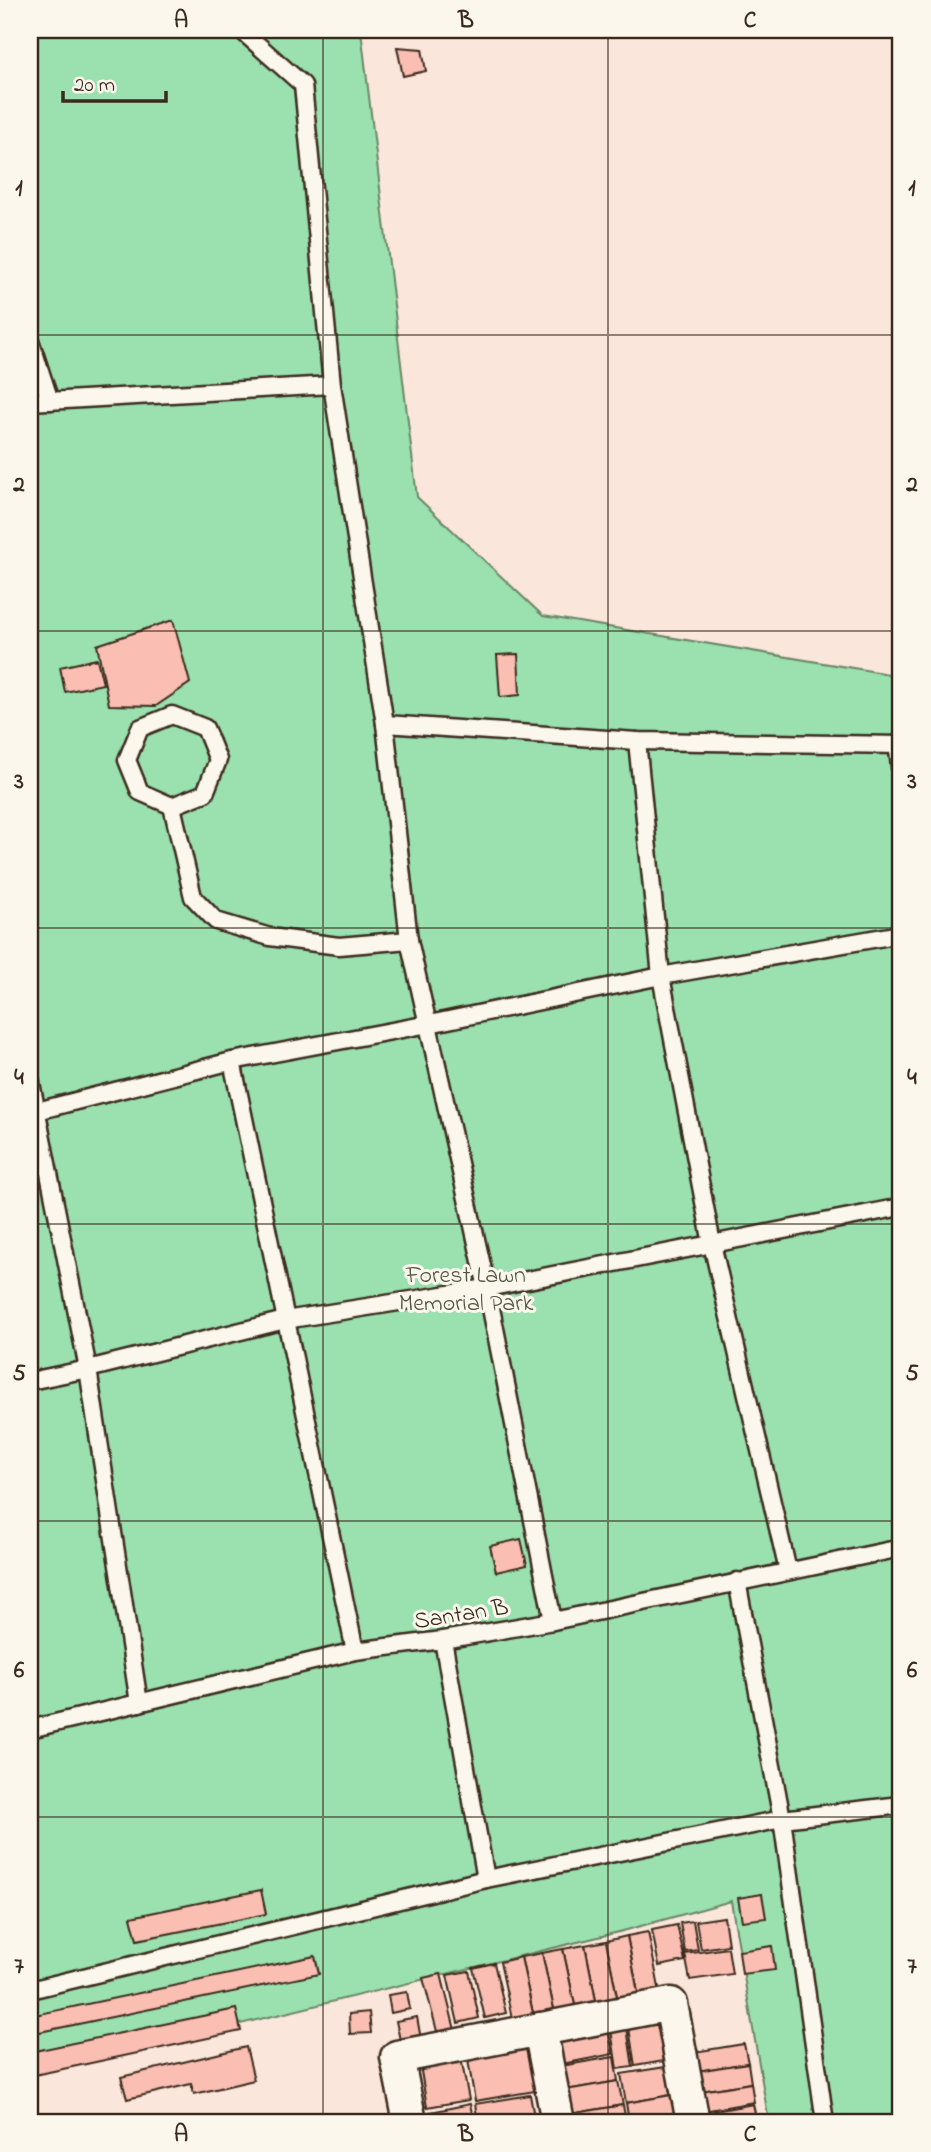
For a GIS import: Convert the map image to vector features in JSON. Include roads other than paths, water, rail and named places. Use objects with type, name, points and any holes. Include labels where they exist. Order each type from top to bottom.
[{"type":"street","points":[[410,2122],[397,2057],[671,2004],[693,2122]]},
{"type":"street","points":[[540,2029],[558,2122]]},
{"type":"lane","points":[[241,30],[303,85],[332,385],[385,724],[408,940],[487,1288],[552,1621]]},
{"type":"lane","points":[[30,340],[50,401]]},
{"type":"lane","points":[[30,402],[332,385]]},
{"type":"lane","points":[[173,715],[205,728],[218,760],[205,793],[173,806],[140,792],[127,760],[140,728],[173,715]]},
{"type":"lane","points":[[385,724],[637,741],[899,745],[901,773]]},
{"type":"lane","points":[[637,741],[662,976],[712,1244],[788,1571]]},
{"type":"lane","points":[[173,806],[193,897],[216,921],[270,937],[339,946],[408,940]]},
{"type":"lane","points":[[37,1111],[232,1061],[662,976],[901,934]]},
{"type":"lane","points":[[232,1061],[355,1651]]},
{"type":"lane","points":[[30,1078],[88,1369],[139,1703]]},
{"type":"lane","points":[[30,1381],[285,1320],[487,1288],[901,1207]]},
{"type":"lane","name":"Santan B","points":[[30,1729],[355,1651],[443,1640],[552,1621],[901,1548]]},
{"type":"lane","points":[[737,1581],[782,1819],[825,2122]]},
{"type":"lane","points":[[443,1640],[486,1879]]},
{"type":"lane","points":[[30,1990],[486,1879],[782,1819],[901,1805]]},
{"type":"park label","name":"Forest Lawn Memorial Park","points":[[466,1288]]}]
